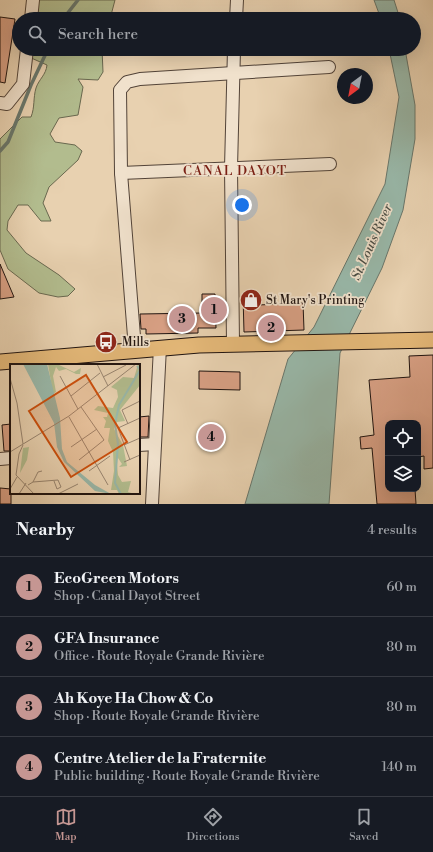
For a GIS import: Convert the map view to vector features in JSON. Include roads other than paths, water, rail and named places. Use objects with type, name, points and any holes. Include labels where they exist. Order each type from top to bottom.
[{"type":"main road","points":[[0,362],[135,349],[233,343],[294,344],[433,340]]},
{"type":"street","points":[[32,12],[33,0]]},
{"type":"street","points":[[236,12],[237,0]]},
{"type":"street","points":[[0,103],[7,104],[23,84],[27,56]]},
{"type":"street","points":[[233,343],[232,168],[234,56]]},
{"type":"street","points":[[135,349],[121,173],[120,90],[127,82],[140,79],[329,67]]},
{"type":"street","points":[[121,173],[330,164]]},
{"type":"street","points":[[152,504],[160,347]]},
{"type":"street","points":[[140,445],[155,444]]},
{"type":"street","points":[[0,459],[10,458]]},
{"type":"water","points":[[374,0],[394,0],[398,12],[378,12]]},
{"type":"water","name":"St. Louis River","points":[[390,56],[406,56],[415,105],[415,139],[403,210],[382,268],[340,353],[329,504],[245,504],[288,359],[314,327],[385,184],[399,97]]},
{"type":"waterway","points":[[69,12],[78,0]]},
{"type":"waterway","points":[[0,151],[8,142],[31,85],[45,56]]},
{"type":"place","name":"St Mary's Printing","points":[[251,300]]},
{"type":"place","name":"EcoGreen Motors","points":[[214,310]]},
{"type":"place","name":"Ah Koye Ha Chow & Co","points":[[182,319]]},
{"type":"place","name":"GFA Insurance","points":[[271,328]]},
{"type":"place","name":"Mills","points":[[106,342]]},
{"type":"place","name":"Centre Atelier de la Fraternite","points":[[211,437]]},
{"type":"district","name":"CANAL DAYOT","points":[[235,171]]}]
